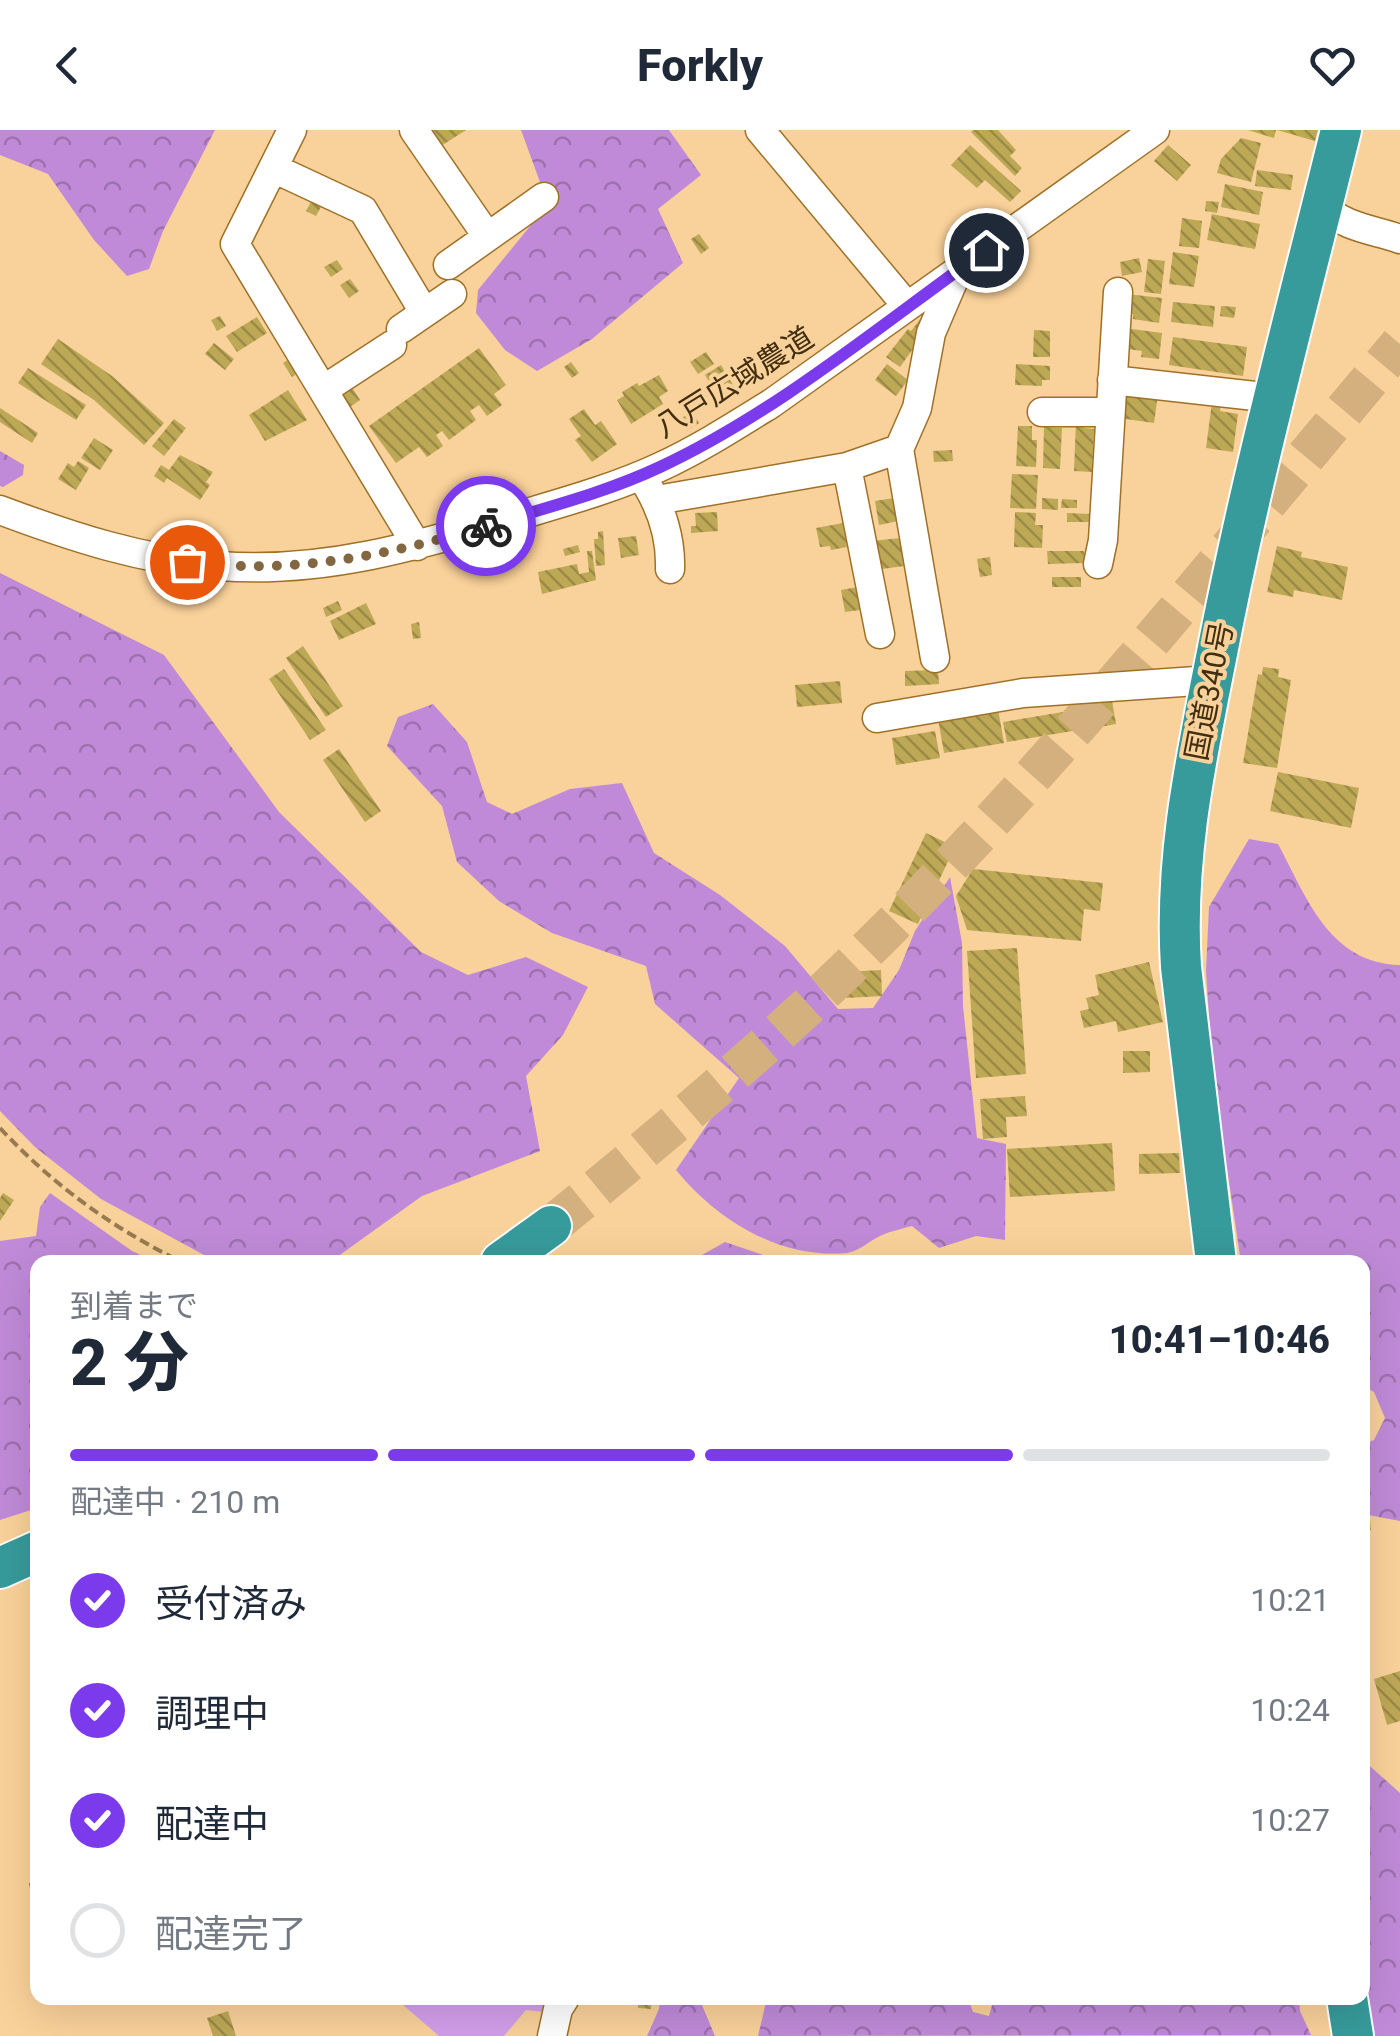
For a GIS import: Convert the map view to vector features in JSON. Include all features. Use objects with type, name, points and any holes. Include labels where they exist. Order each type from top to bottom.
[{"type":"highway","name":"国道340号","points":[[1215,1255],[1178,929],[1186,808],[1273,398],[1342,130]]},
{"type":"highway","points":[[511,1255],[552,1226]]},
{"type":"highway","points":[[0,1568],[30,1554]]},
{"type":"highway","points":[[1347,2005],[1353,2036]]},
{"type":"street","points":[[292,130],[235,244],[417,546]]},
{"type":"street","points":[[414,130],[487,236]]},
{"type":"street","points":[[760,130],[907,306]]},
{"type":"street","name":"八戸広域農道","points":[[0,510],[84,542],[153,558],[221,566],[296,566],[371,557],[551,506],[642,475],[715,439],[772,403],[1155,130]]},
{"type":"street","points":[[273,168],[363,210],[405,329]]},
{"type":"street","points":[[448,265],[544,197]]},
{"type":"street","points":[[1322,206],[1337,220],[1400,239]]},
{"type":"street","points":[[935,658],[899,449],[917,408],[932,333],[958,270]]},
{"type":"street","points":[[1098,564],[1103,540],[1118,292]]},
{"type":"street","points":[[324,390],[452,294]]},
{"type":"street","points":[[1112,380],[1273,398]]},
{"type":"street","points":[[1042,412],[1110,412]]},
{"type":"street","points":[[657,500],[847,467],[899,449]]},
{"type":"street","points":[[847,467],[880,634]]},
{"type":"street","points":[[642,475],[657,500],[670,569]]},
{"type":"street","points":[[877,718],[1023,693],[1211,680]]},
{"type":"street","points":[[552,2036],[561,2005]]},
{"type":"path","points":[[0,1128],[24,1154],[107,1223],[169,1255]]},
{"type":"shaded area","points":[[403,2005],[549,2005],[545,2012],[526,2010],[504,2036],[439,2036]]},
{"type":"green space","points":[[0,130],[215,130],[163,231],[149,269],[127,276],[94,240],[48,174],[0,155]]},
{"type":"green space","points":[[521,130],[669,130],[701,175],[658,209],[683,263],[592,339],[537,371],[505,350],[476,313],[478,290],[548,204]]},
{"type":"green space","points":[[0,451],[24,465],[23,475],[3,487],[0,486]]},
{"type":"green space","points":[[0,573],[164,655],[279,812],[421,952],[468,975],[526,957],[588,987],[563,1035],[526,1076],[540,1151],[422,1196],[340,1255],[204,1255],[101,1199],[35,1147],[0,1111]]},
{"type":"green space","points":[[433,704],[467,742],[487,802],[512,814],[570,789],[622,783],[654,853],[720,895],[785,946],[838,1009],[873,1008],[899,970],[915,931],[950,877],[962,943],[963,1006],[977,1138],[1006,1144],[1005,1240],[976,1236],[939,1248],[912,1226],[882,1235],[847,1253],[822,1253],[774,1243],[710,1205],[676,1170],[739,1078],[655,1004],[646,966],[552,933],[499,901],[457,862],[442,806],[387,746],[398,717]]},
{"type":"green space","points":[[1249,839],[1278,844],[1311,905],[1338,940],[1355,953],[1400,965],[1400,1521],[1370,1515],[1370,1441],[1385,1418],[1370,1390],[1370,1255],[1240,1255],[1213,1075],[1206,971],[1209,907]]},
{"type":"green space","points":[[50,1193],[141,1255],[30,1255],[30,1510],[0,1520],[0,1241],[36,1236],[40,1207]]},
{"type":"green space","points":[[725,1242],[763,1255],[702,1255]]},
{"type":"green space","points":[[1370,1766],[1400,1793],[1400,2036],[1375,2036],[1369,2005]]},
{"type":"green space","points":[[659,2005],[702,2005],[715,2036],[647,2036]]},
{"type":"green space","points":[[765,2005],[970,2005],[973,2012],[989,2016],[992,2005],[1300,2005],[1311,2035],[758,2036]]},
{"type":"building","points":[[430,130],[466,130],[441,146]]},
{"type":"building","points":[[998,130],[1016,150],[1010,156],[1022,168],[1015,176],[971,132]]},
{"type":"building","points":[[1248,130],[1276,130],[1274,138]]},
{"type":"building","points":[[1277,130],[1318,130],[1315,141]]},
{"type":"building","points":[[1241,138],[1261,143],[1251,182],[1217,173],[1221,159]]},
{"type":"building","points":[[970,145],[1021,191],[1010,202],[985,180],[977,188],[951,165]]},
{"type":"building","points":[[1168,145],[1191,165],[1177,181],[1154,161]]},
{"type":"building","points":[[1257,170],[1293,175],[1291,190],[1255,186]]},
{"type":"building","points":[[1225,184],[1263,192],[1259,215],[1221,207]]},
{"type":"building","points":[[313,198],[323,203],[316,216],[306,211]]},
{"type":"building","points":[[1206,201],[1219,202],[1217,213],[1205,211]]},
{"type":"building","points":[[1212,214],[1260,224],[1255,249],[1207,240]]},
{"type":"building","points":[[1182,218],[1202,221],[1199,248],[1179,246]]},
{"type":"building","points":[[699,234],[709,248],[701,254],[691,239]]},
{"type":"building","points":[[1173,252],[1199,256],[1194,287],[1169,284]]},
{"type":"building","points":[[1139,258],[1142,272],[1122,276],[1120,262]]},
{"type":"building","points":[[1148,259],[1165,261],[1161,294],[1144,292]]},
{"type":"building","points":[[337,260],[343,269],[331,277],[324,267]]},
{"type":"building","points":[[350,279],[359,291],[349,298],[340,285]]},
{"type":"building","points":[[1127,294],[1162,298],[1159,323],[1133,319],[1133,314],[1125,313]]},
{"type":"building","points":[[1173,302],[1215,306],[1213,327],[1171,322]]},
{"type":"building","points":[[1221,306],[1236,307],[1234,318],[1220,316]]},
{"type":"building","points":[[220,316],[226,326],[217,331],[211,320]]},
{"type":"building","points":[[257,317],[267,333],[237,352],[226,336]]},
{"type":"building","points":[[921,318],[930,325],[900,367],[886,357]]},
{"type":"building","points":[[1124,328],[1162,333],[1159,359],[1141,357],[1142,351],[1121,348]]},
{"type":"building","points":[[1034,330],[1050,331],[1050,357],[1033,357]]},
{"type":"building","points":[[1173,337],[1247,347],[1243,376],[1169,365]]},
{"type":"building","points":[[58,339],[112,376],[164,423],[144,445],[94,400],[41,364]]},
{"type":"building","points":[[214,343],[234,359],[225,370],[205,354]]},
{"type":"building","points":[[479,348],[506,385],[494,394],[502,405],[487,416],[479,405],[470,411],[476,420],[449,440],[442,431],[436,435],[443,446],[427,457],[419,447],[396,463],[369,426]]},
{"type":"building","points":[[706,352],[714,364],[698,374],[690,362]]},
{"type":"building","points":[[291,358],[300,372],[292,377],[283,363]]},
{"type":"building","points":[[571,362],[579,373],[572,378],[564,367]]},
{"type":"building","points":[[887,364],[908,380],[896,396],[875,380]]},
{"type":"building","points":[[1016,364],[1050,366],[1050,380],[1042,380],[1042,386],[1015,385]]},
{"type":"building","points":[[721,365],[736,390],[720,400],[705,375]]},
{"type":"building","points":[[28,368],[86,405],[76,420],[18,383]]},
{"type":"building","points":[[659,375],[668,391],[659,397],[663,404],[631,424],[617,400],[637,383],[639,386]]},
{"type":"building","points":[[351,386],[360,400],[350,407],[341,393]]},
{"type":"building","points":[[288,390],[307,420],[265,441],[249,415]]},
{"type":"building","points":[[1123,390],[1158,394],[1154,423],[1119,418]]},
{"type":"building","points":[[1212,402],[1221,403],[1220,411],[1238,414],[1233,452],[1206,448]]},
{"type":"building","points":[[0,408],[38,433],[32,443],[0,422]]},
{"type":"building","points":[[584,409],[595,425],[601,421],[617,444],[592,462],[575,440],[581,436],[569,419]]},
{"type":"building","points":[[692,411],[699,423],[687,431],[680,419]]},
{"type":"building","points":[[174,419],[186,428],[164,456],[152,446]]},
{"type":"building","points":[[1076,421],[1084,422],[1084,428],[1094,429],[1092,472],[1074,471]]},
{"type":"building","points":[[1018,426],[1032,426],[1032,440],[1037,440],[1036,467],[1016,466]]},
{"type":"building","points":[[1044,427],[1062,428],[1060,469],[1043,468]]},
{"type":"building","points":[[94,438],[113,450],[100,470],[81,458]]},
{"type":"building","points":[[952,450],[953,461],[934,462],[933,451]]},
{"type":"building","points":[[180,455],[213,472],[200,500],[167,478],[164,483],[154,476],[161,465],[169,470]]},
{"type":"building","points":[[78,461],[89,468],[76,490],[58,479],[68,463],[74,467]]},
{"type":"building","points":[[1012,474],[1038,475],[1036,509],[1010,508]]},
{"type":"building","points":[[894,498],[898,521],[879,525],[875,501]]},
{"type":"building","points":[[1042,498],[1058,499],[1058,510],[1042,509]]},
{"type":"building","points":[[1062,499],[1077,500],[1077,508],[1061,508]]},
{"type":"building","points":[[717,512],[718,531],[691,533],[691,526],[696,526],[695,513]]},
{"type":"building","points":[[1015,512],[1036,513],[1035,525],[1043,525],[1042,548],[1014,547]]},
{"type":"building","points":[[1067,513],[1090,514],[1090,522],[1067,522]]},
{"type":"building","points":[[843,523],[847,547],[820,547],[816,528]]},
{"type":"building","points":[[603,531],[605,565],[596,566],[594,539]]},
{"type":"building","points":[[636,536],[639,555],[621,558],[618,538]]},
{"type":"building","points":[[901,538],[904,566],[875,570],[871,541]]},
{"type":"building","points":[[578,545],[580,552],[565,556],[563,549]]},
{"type":"building","points":[[1277,546],[1302,552],[1301,557],[1348,567],[1342,600],[1294,590],[1293,597],[1267,592]]},
{"type":"building","points":[[587,551],[592,551],[596,580],[542,594],[538,572],[577,564],[579,574],[589,572]]},
{"type":"building","points":[[1047,551],[1084,551],[1084,563],[1048,564]]},
{"type":"building","points":[[990,557],[992,575],[980,577],[977,559]]},
{"type":"building","points":[[1052,577],[1081,577],[1081,587],[1052,587]]},
{"type":"building","points":[[863,586],[867,609],[845,612],[841,590]]},
{"type":"building","points":[[338,601],[342,610],[326,617],[323,608]]},
{"type":"building","points":[[366,603],[376,624],[339,640],[330,621]]},
{"type":"building","points":[[419,622],[421,638],[413,639],[411,624]]},
{"type":"building","points":[[303,646],[343,706],[326,717],[286,658]]},
{"type":"building","points":[[1263,667],[1279,669],[1278,677],[1291,680],[1277,768],[1243,763],[1258,674],[1262,675]]},
{"type":"building","points":[[284,669],[326,730],[310,740],[269,679]]},
{"type":"building","points":[[938,670],[939,684],[905,686],[905,671]]},
{"type":"building","points":[[840,681],[842,703],[797,707],[795,685]]},
{"type":"building","points":[[1112,701],[1116,724],[1088,729],[1084,705]]},
{"type":"building","points":[[998,709],[1004,743],[944,753],[938,719]]},
{"type":"building","points":[[1081,709],[1084,729],[1007,742],[1003,722]]},
{"type":"building","points":[[935,731],[940,758],[896,765],[892,738]]},
{"type":"building","points":[[339,749],[381,811],[365,822],[323,760]]},
{"type":"building","points":[[1278,772],[1359,788],[1351,828],[1270,811]]},
{"type":"building","points":[[926,833],[955,847],[918,924],[889,911]]},
{"type":"building","points":[[973,869],[1103,883],[1100,911],[1084,909],[1081,941],[967,930],[956,896]]},
{"type":"building","points":[[1017,948],[1026,1074],[976,1078],[967,951]]},
{"type":"building","points":[[1149,962],[1163,1022],[1118,1032],[1116,1021],[1084,1028],[1080,1011],[1089,1009],[1086,998],[1099,995],[1095,975]]},
{"type":"building","points":[[881,970],[882,996],[846,998],[845,972]]},
{"type":"building","points":[[1123,1051],[1150,1051],[1150,1072],[1123,1073]]},
{"type":"building","points":[[1025,1096],[1027,1116],[1006,1117],[1007,1137],[983,1139],[980,1099]]},
{"type":"building","points":[[1112,1143],[1115,1191],[1010,1197],[1007,1149]]},
{"type":"building","points":[[1179,1153],[1180,1173],[1139,1174],[1139,1154]]},
{"type":"building","points":[[3,1193],[14,1200],[0,1221],[0,1198]]},
{"type":"building","points":[[1400,1671],[1400,1721],[1387,1725],[1374,1679]]},
{"type":"building","points":[[228,2011],[236,2036],[213,2036],[207,2018]]},
{"type":"tunnel","points":[[551,1226],[761,1049],[842,975],[950,866],[1147,646],[1400,344]]},
{"type":"way so far","points":[[187,562],[296,566],[371,557],[486,526]]},
{"type":"route","points":[[486,526],[642,475],[715,439],[772,403],[986,250]]}]
